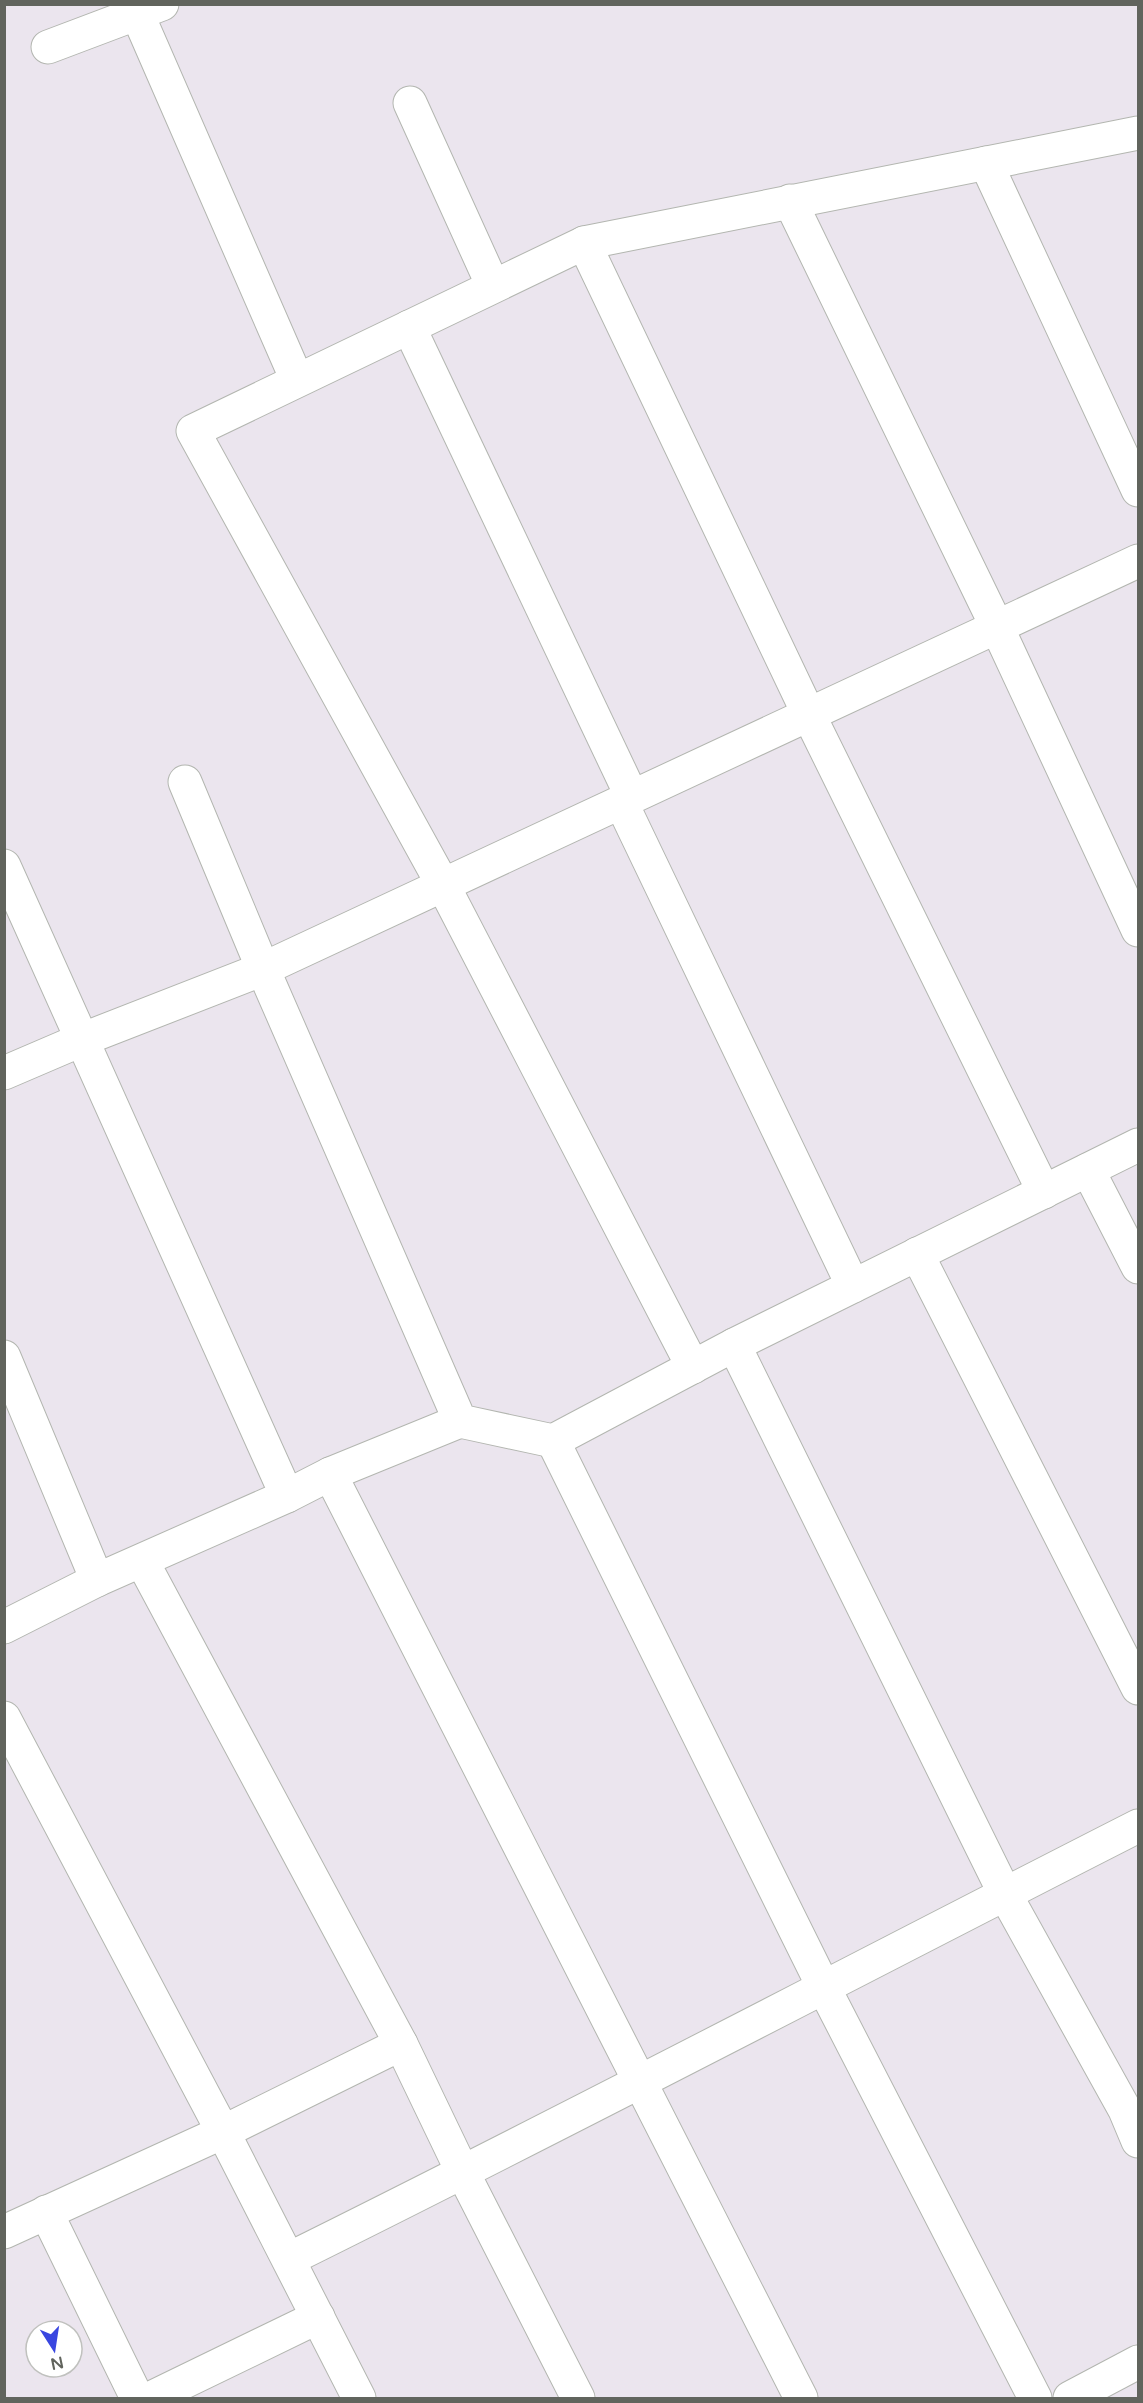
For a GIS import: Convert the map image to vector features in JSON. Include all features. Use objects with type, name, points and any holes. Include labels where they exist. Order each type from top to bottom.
[{"type":"street","points":[[48,47],[144,8],[297,380]]},
{"type":"street","points":[[410,103],[493,286]]},
{"type":"street","points":[[693,1367],[443,885],[193,431],[584,243],[1138,133]]},
{"type":"street","points":[[986,163],[1138,490]]},
{"type":"street","points":[[790,201],[997,627],[1138,930]]},
{"type":"street","points":[[584,243],[809,715],[1044,1192]]},
{"type":"street","points":[[409,327],[626,800],[853,1286]]},
{"type":"street","points":[[4,1073],[81,1040],[263,969],[1138,561]]},
{"type":"street","points":[[185,782],[263,969],[460,1421]]},
{"type":"street","points":[[4,866],[287,1496]]},
{"type":"street","points":[[4,1627],[97,1580],[287,1496],[330,1474],[460,1421],[553,1441],[734,1345],[1138,1145]]},
{"type":"street","points":[[1088,1170],[1138,1267]]},
{"type":"street","points":[[917,1254],[1138,1688]]},
{"type":"street","points":[[734,1345],[1005,1894],[1132,2108],[1138,2141]]},
{"type":"street","points":[[4,1357],[97,1580]]},
{"type":"street","points":[[553,1441],[823,1986],[1035,2398]]},
{"type":"street","points":[[330,1474],[801,2398]]},
{"type":"street","points":[[142,1561],[401,2044],[463,2173],[578,2398]]},
{"type":"street","points":[[4,1718],[223,2132],[359,2398]]},
{"type":"street","points":[[289,2259],[463,2173],[639,2080],[1138,1826]]},
{"type":"street","points":[[4,2232],[223,2132],[401,2044]]},
{"type":"street","points":[[46,2212],[137,2398]]},
{"type":"street","points":[[151,2398],[318,2317]]},
{"type":"street","points":[[1070,2398],[1138,2362]]}]
